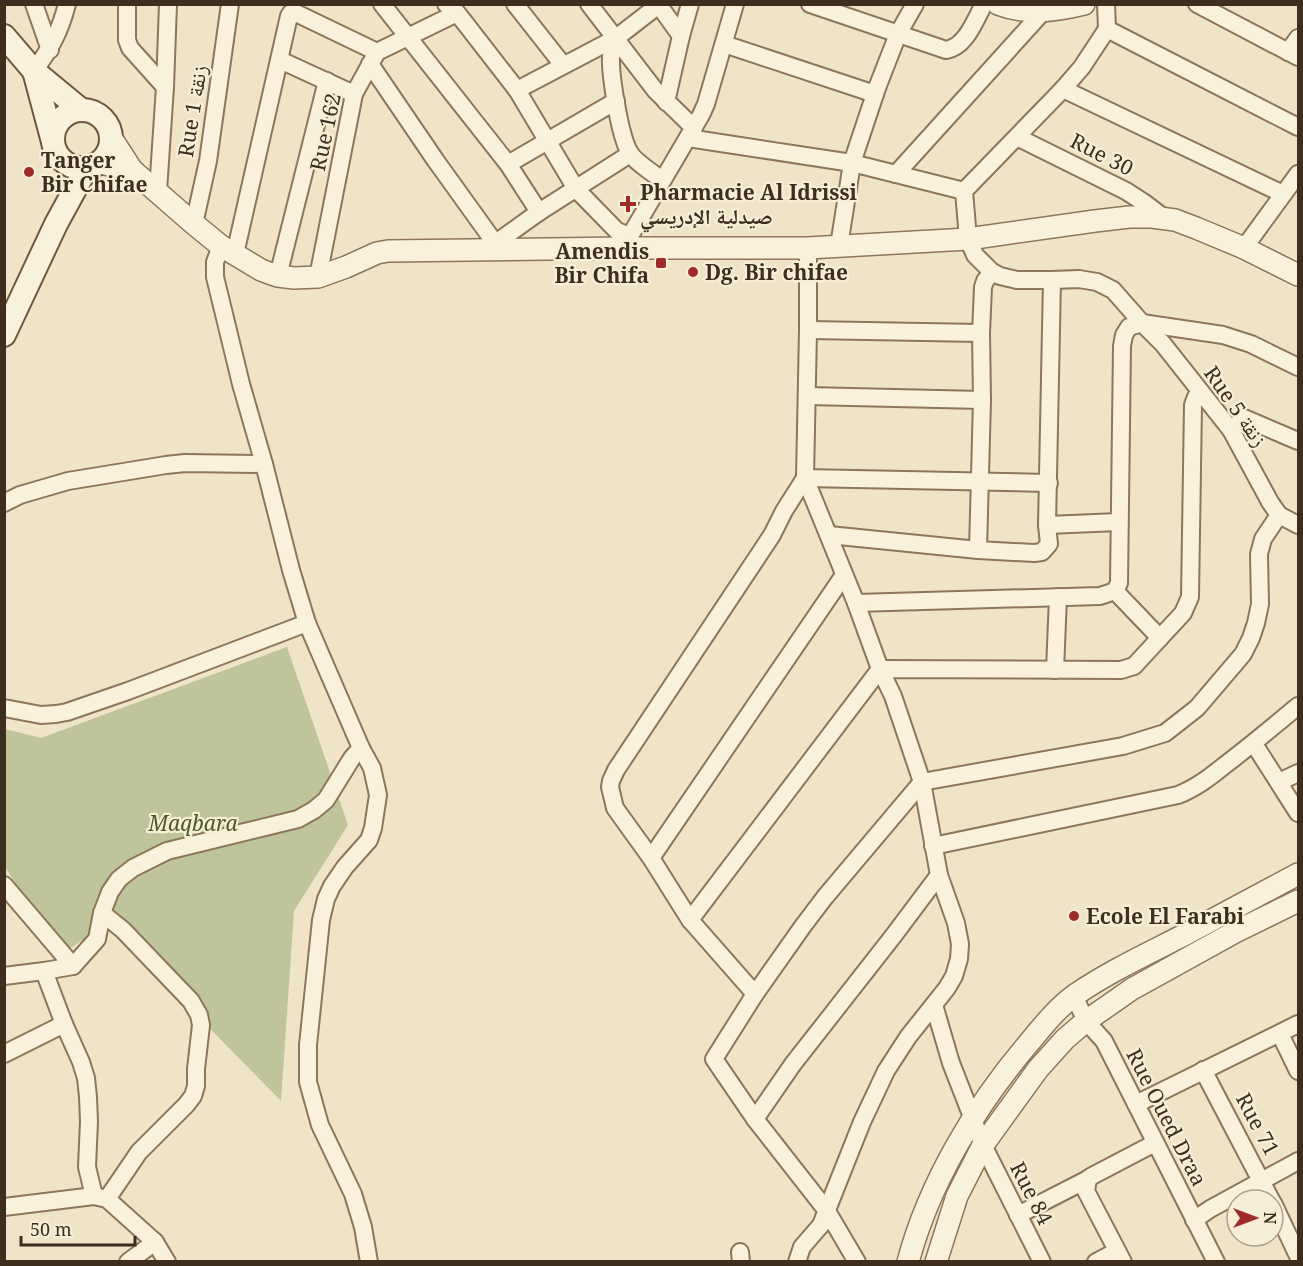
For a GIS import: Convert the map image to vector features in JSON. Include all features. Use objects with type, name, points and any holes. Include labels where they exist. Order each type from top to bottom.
[{"type":"main road","points":[[4,36],[34,71],[80,110]]},
{"type":"main road","points":[[34,71],[58,153],[70,166],[78,169],[93,166]]},
{"type":"main road","points":[[4,335],[56,224],[93,166],[109,152],[112,139],[109,127],[102,117],[92,111],[68,112],[58,120],[53,132],[58,153],[56,224]]},
{"type":"street","points":[[34,4],[50,50]]},
{"type":"street","points":[[34,71],[50,50],[67,4]]},
{"type":"street","points":[[128,4],[127,40],[130,48],[165,87]]},
{"type":"street","points":[[158,191],[168,4]]},
{"type":"street","name":"Rue 1 زنقة","points":[[194,224],[208,161],[230,4]]},
{"type":"street","points":[[382,4],[508,164],[539,212]]},
{"type":"street","points":[[516,4],[563,66]]},
{"type":"street","points":[[589,4],[691,133],[852,163],[964,191]]},
{"type":"street","points":[[666,102],[690,4]]},
{"type":"street","points":[[628,242],[706,104],[735,4]]},
{"type":"street","points":[[810,4],[946,50],[958,46],[964,39],[984,4]]},
{"type":"street","points":[[838,246],[852,163],[898,34],[915,4]]},
{"type":"street","points":[[998,4],[1019,10],[1047,8],[1057,10],[1084,4]]},
{"type":"street","points":[[978,550],[983,287],[992,272],[975,255],[968,239],[964,191],[1082,67],[1107,29],[1106,4]]},
{"type":"street","points":[[1197,4],[1293,55],[1299,38]]},
{"type":"street","points":[[517,90],[616,38],[659,5],[681,36]]},
{"type":"street","points":[[896,174],[1047,8]]},
{"type":"street","points":[[374,58],[452,9],[517,90],[576,189],[628,242]]},
{"type":"street","points":[[369,1262],[363,1227],[353,1194],[320,1125],[308,1082],[308,1045],[321,920],[326,899],[345,867],[369,840],[378,795],[372,768],[361,748],[307,623],[241,384],[215,277],[215,262],[228,250],[291,13],[298,14],[374,58],[490,247]]},
{"type":"street","points":[[1107,29],[1299,127]]},
{"type":"street","points":[[616,38],[611,54],[616,101],[625,141],[630,154],[662,180]]},
{"type":"street","points":[[724,44],[875,94]]},
{"type":"street","name":"Rue 162","points":[[318,277],[354,94],[374,58]]},
{"type":"street","points":[[280,60],[354,94]]},
{"type":"street","points":[[278,276],[327,81]]},
{"type":"street","points":[[1063,89],[1283,194]]},
{"type":"street","points":[[508,164],[616,101]]},
{"type":"street","name":"Rue 30","points":[[1017,137],[1126,191],[1163,217]]},
{"type":"street","points":[[112,139],[132,170],[194,224],[228,250],[261,270],[278,276],[305,279],[318,277],[382,252],[628,242],[808,248],[968,239],[1144,217],[1163,217],[1175,220],[1244,248],[1299,275]]},
{"type":"street","points":[[490,247],[539,212],[630,154]]},
{"type":"street","points":[[93,166],[132,170]]},
{"type":"street","points":[[1244,248],[1299,174]]},
{"type":"street","points":[[797,1262],[802,1247],[820,1225],[827,1211],[862,1122],[886,1071],[908,1037],[947,988],[954,976],[959,951],[959,935],[939,875],[922,782],[893,696],[880,669],[805,478],[808,248]]},
{"type":"street","name":"Rue 5 زنقة","points":[[992,272],[1017,280],[1079,279],[1097,282],[1113,290],[1163,344],[1231,430],[1270,502],[1280,515]]},
{"type":"street","points":[[829,535],[978,550],[1042,552],[1048,544],[1052,280]]},
{"type":"street","points":[[856,603],[1100,596],[1115,591],[1119,583],[1122,346],[1124,335],[1129,327],[1142,323],[1223,335],[1251,344],[1299,367]]},
{"type":"street","points":[[808,330],[981,333]]},
{"type":"street","points":[[880,669],[1121,670],[1134,666],[1183,613],[1190,597],[1193,405],[1200,391]]},
{"type":"street","points":[[807,396],[982,400]]},
{"type":"street","points":[[1231,430],[1244,418],[1299,441]]},
{"type":"street","points":[[4,503],[20,495],[68,480],[166,465],[185,463],[264,464]]},
{"type":"street","points":[[805,478],[1049,483]]},
{"type":"street","points":[[755,994],[690,920],[651,858],[615,808],[610,790],[611,780],[620,763],[772,536],[784,511],[805,478]]},
{"type":"street","points":[[857,1262],[827,1211],[755,1119],[714,1059],[755,994],[825,897],[922,782],[1123,746],[1165,733],[1197,708],[1243,654],[1251,638],[1260,604],[1259,554],[1263,539],[1280,515],[1299,525]]},
{"type":"street","points":[[1047,525],[1119,522]]},
{"type":"street","points":[[651,858],[844,575]]},
{"type":"street","points":[[1115,591],[1160,638]]},
{"type":"street","points":[[1055,670],[1058,597]]},
{"type":"street","points":[[4,708],[41,715],[67,712],[307,623]]},
{"type":"street","points":[[690,920],[880,669]]},
{"type":"street","points":[[933,846],[1178,795],[1198,786],[1254,744],[1299,706]]},
{"type":"street","points":[[1254,744],[1299,813]]},
{"type":"street","points":[[4,976],[73,966],[98,939],[102,913],[110,892],[119,879],[133,868],[167,851],[298,819],[326,800],[352,758],[361,748]]},
{"type":"street","points":[[1279,782],[1299,773]]},
{"type":"street","points":[[908,1262],[932,1196],[972,1118],[1024,1048],[1057,1011],[1074,996],[1136,959],[1299,874]]},
{"type":"street","points":[[755,1119],[793,1064],[939,875]]},
{"type":"street","points":[[4,885],[73,966]]},
{"type":"street","points":[[936,1262],[957,1196],[983,1145],[1038,1069],[1065,1039],[1114,1001],[1154,976],[1299,901]]},
{"type":"street","points":[[4,1207],[100,1197],[193,1096],[196,1086],[201,1025],[199,1015],[191,1001],[123,930],[102,913]]},
{"type":"street","points":[[44,971],[86,1078],[89,1121],[87,1167],[100,1197],[155,1242],[167,1262]]},
{"type":"street","name":"Rue Oued Draa","points":[[1074,996],[1086,1021],[1104,1041],[1216,1262]]},
{"type":"street","name":"Rue 84","points":[[934,1005],[951,1063],[983,1145],[1042,1262]]},
{"type":"street","points":[[4,1054],[64,1024]]},
{"type":"street","points":[[1136,1104],[1299,1024]]},
{"type":"street","points":[[1280,1034],[1299,1071]]},
{"type":"street","name":"Rue 71","points":[[1203,1070],[1266,1188]]},
{"type":"street","points":[[1018,1215],[1155,1143]]},
{"type":"street","points":[[1194,1220],[1299,1161]]},
{"type":"street","points":[[1088,1179],[1086,1191],[1120,1256],[1096,1262]]},
{"type":"street","name":"Rue 71","points":[[1285,1228],[1299,1256]]},
{"type":"street","points":[[128,1262],[155,1242]]},
{"type":"green space","name":"Maqbara","points":[[287,647],[348,825],[294,911],[281,1101],[107,924],[61,954],[5,867],[5,729],[41,738]]},
{"type":"place","name":"Tanger Bir Chifae","points":[[29,172]]},
{"type":"place","name":"Pharmacie Al Idrissi صيدلية الإدريسي","points":[[628,204]]},
{"type":"place","name":"Amendis Bir Chifa","points":[[661,263]]},
{"type":"place","name":"Dg. Bir chifae","points":[[693,272]]},
{"type":"place","name":"Ecole El Farabi","points":[[1074,916]]}]
